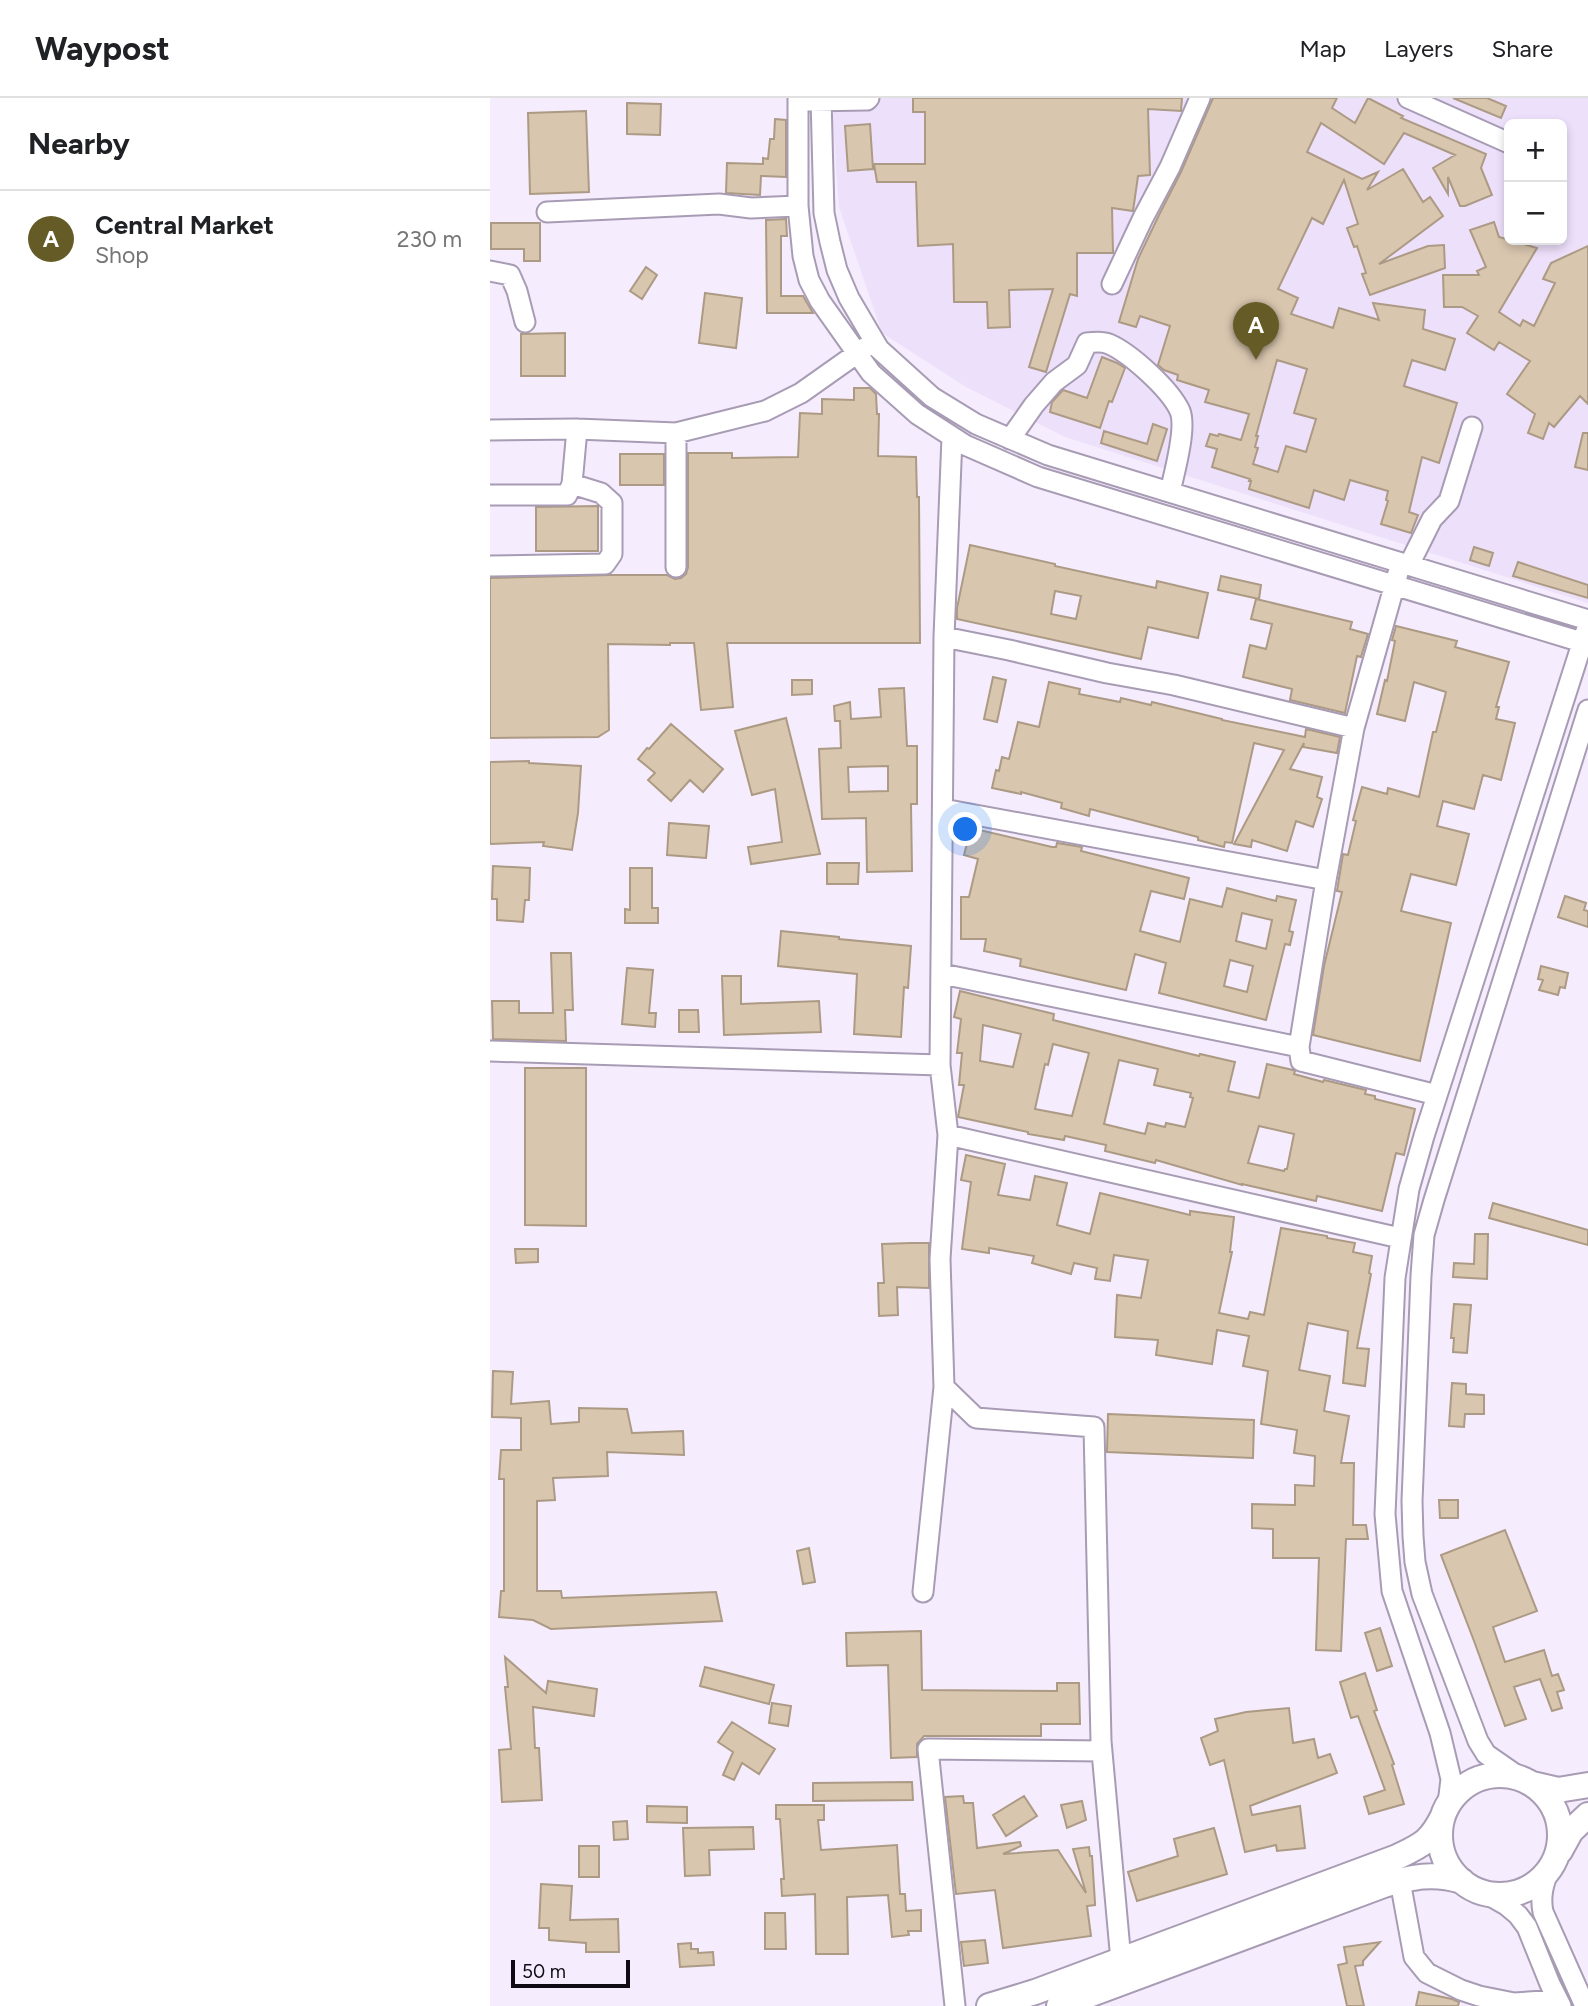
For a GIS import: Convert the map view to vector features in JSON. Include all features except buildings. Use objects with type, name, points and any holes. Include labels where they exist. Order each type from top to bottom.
[{"type":"main road","points":[[989,2006],[1121,1961],[1396,1857],[1425,1843],[1434,1834],[1446,1810],[1462,1788],[1480,1778],[1501,1775],[1558,1790],[1588,1785]]},
{"type":"main road","points":[[1527,1782],[1545,1796],[1555,1810],[1559,1844],[1551,1866]]},
{"type":"main road","points":[[1446,1810],[1440,1833],[1442,1851],[1450,1868],[1462,1881]]},
{"type":"main road","points":[[1059,2006],[1400,1881],[1430,1875],[1445,1876],[1485,1893],[1503,1895],[1520,1892],[1535,1884],[1551,1866],[1571,1831],[1588,1815]]},
{"type":"street","points":[[869,98],[798,99],[798,206],[803,256],[809,280],[820,301],[871,373],[917,414],[965,445],[1038,477],[1393,585],[1587,633]]},
{"type":"street","points":[[1112,284],[1170,167],[1200,98]]},
{"type":"street","points":[[1408,98],[1504,141]]},
{"type":"street","points":[[821,100],[824,213],[837,270],[849,298],[879,349],[932,397],[976,424],[1048,455],[1406,564],[1587,633]]},
{"type":"street","points":[[547,212],[719,204],[751,208],[798,206]]},
{"type":"street","points":[[490,271],[510,275],[525,322]]},
{"type":"street","points":[[490,430],[577,429],[676,433],[765,411],[802,393],[874,340]]},
{"type":"street","points":[[1010,439],[1054,382],[1077,365],[1087,342],[1107,342],[1161,384],[1181,412],[1179,455],[1170,492]]},
{"type":"street","points":[[1437,1095],[1301,1060],[1299,1047],[1354,728],[1393,585],[1432,519],[1449,501],[1472,427]]},
{"type":"street","points":[[490,495],[567,495],[572,484],[577,429]]},
{"type":"street","points":[[676,433],[676,567]]},
{"type":"street","points":[[923,1592],[944,1387],[940,1259],[948,1135],[940,1065],[944,638],[952,437]]},
{"type":"street","points":[[490,566],[604,564],[612,554],[612,503],[601,493],[572,484]]},
{"type":"street","points":[[1446,1810],[1451,1779],[1448,1763],[1391,1591],[1386,1539],[1394,1289],[1400,1238],[1409,1189],[1437,1095],[1587,633]]},
{"type":"street","points":[[944,638],[1354,728]]},
{"type":"street","points":[[1527,1782],[1486,1754],[1478,1741],[1422,1594],[1415,1562],[1412,1501],[1421,1276],[1424,1236],[1434,1200],[1588,710]]},
{"type":"street","points":[[943,808],[1326,880]]},
{"type":"street","points":[[942,974],[1299,1047]]},
{"type":"street","points":[[490,1051],[940,1065]]},
{"type":"street","points":[[948,1135],[1400,1238]]},
{"type":"street","points":[[944,1387],[976,1418],[1094,1427],[1102,1751],[1121,1961]]},
{"type":"street","points":[[955,2006],[928,1749],[1102,1751]]},
{"type":"street","points":[[1551,1866],[1541,1890],[1543,1912],[1585,2006]]},
{"type":"street","points":[[1400,1881],[1414,1957],[1427,1973],[1479,1996],[1514,2003],[1560,2003],[1527,1927],[1506,1905],[1485,1893]]},
{"type":"shaded area","points":[[831,98],[1588,98],[1588,603],[1065,437],[966,387],[882,333],[839,207]]},
{"type":"place","name":"Central Market","points":[[1256,360]]}]
